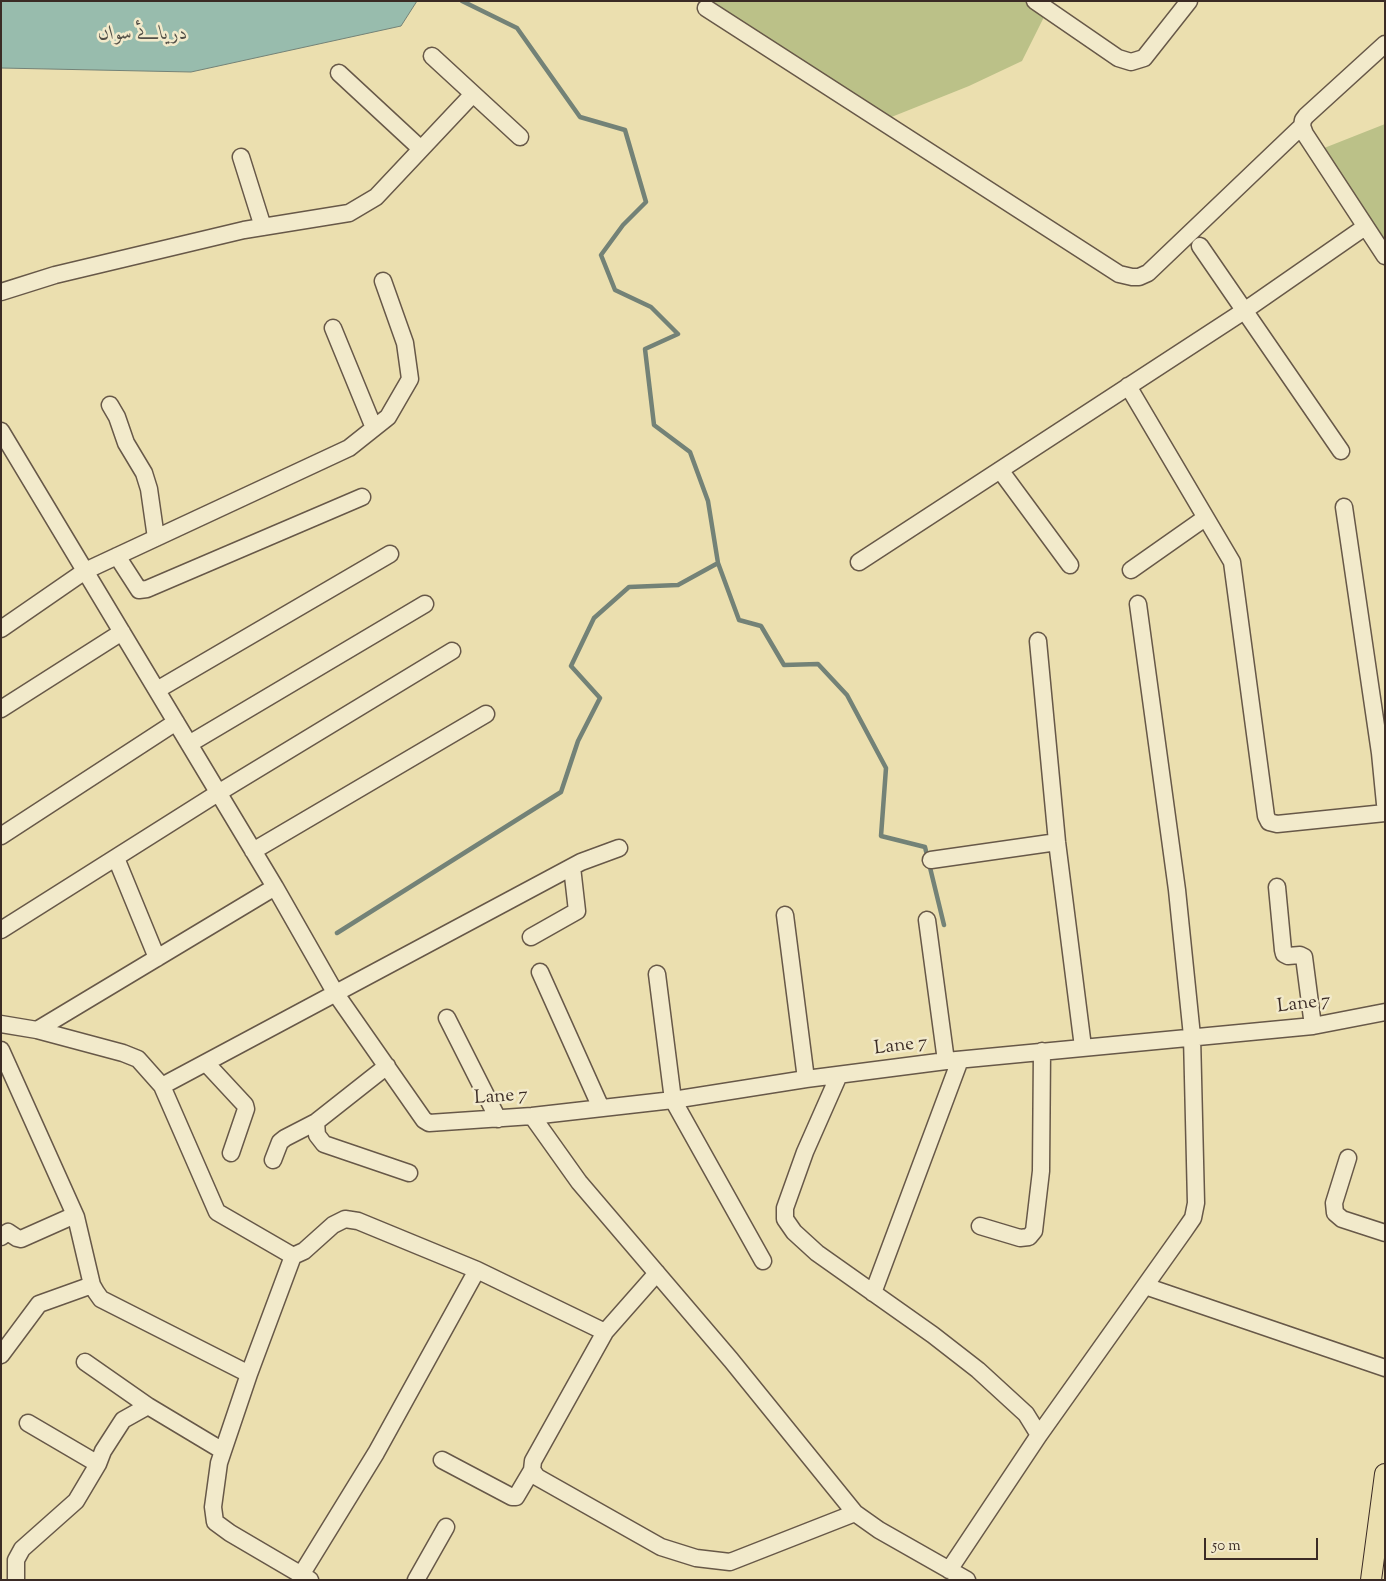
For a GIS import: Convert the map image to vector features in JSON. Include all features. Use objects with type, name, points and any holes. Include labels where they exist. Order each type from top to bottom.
[{"type":"main road","points":[[1371,1580],[1385,1474]]},
{"type":"street","points":[[1035,1],[1118,58],[1131,62],[1144,58],[1189,1]]},
{"type":"street","points":[[706,8],[1120,274],[1132,277],[1139,277],[1148,273],[1302,126],[1306,116],[1385,44]]},
{"type":"street","points":[[432,56],[520,137]]},
{"type":"street","points":[[339,73],[421,150]]},
{"type":"street","points":[[1,292],[54,275],[244,230],[349,213],[376,197],[473,94]]},
{"type":"street","points":[[1302,126],[1385,256]]},
{"type":"street","points":[[242,157],[262,226]]},
{"type":"street","points":[[858,562],[1244,311],[1366,227]]},
{"type":"street","points":[[1200,246],[1341,451]]},
{"type":"street","points":[[1,629],[85,571],[349,448],[388,417],[410,379],[405,343],[383,280]]},
{"type":"street","points":[[333,328],[374,428]]},
{"type":"street","points":[[1128,386],[1232,562],[1266,816],[1269,822],[1277,824],[1385,813]]},
{"type":"street","points":[[110,405],[117,417],[126,443],[144,473],[149,489],[156,538]]},
{"type":"street","points":[[1,431],[275,887],[336,994],[388,1066],[316,1122],[280,1142],[273,1160]]},
{"type":"street","points":[[1000,470],[1070,565]]},
{"type":"street","points":[[118,556],[139,590],[147,589],[362,497]]},
{"type":"street","points":[[1344,507],[1380,753],[1385,804]]},
{"type":"street","points":[[1131,570],[1205,518]]},
{"type":"street","points":[[157,690],[390,554]]},
{"type":"street","points":[[189,744],[425,604]]},
{"type":"street","points":[[949,1570],[1039,1435],[1193,1218],[1196,1203],[1192,1036],[1177,890],[1138,604]]},
{"type":"street","points":[[1,709],[122,632]]},
{"type":"street","points":[[1038,641],[1057,842],[1083,1047]]},
{"type":"street","points":[[1,930],[218,793],[452,651]]},
{"type":"street","points":[[253,851],[486,714]]},
{"type":"street","points":[[1,836],[176,722]]},
{"type":"street","points":[[931,860],[1057,842]]},
{"type":"street","points":[[162,1086],[581,862],[619,848]]},
{"type":"street","points":[[116,858],[157,958]]},
{"type":"street","points":[[531,938],[577,911],[572,867]]},
{"type":"street","points":[[37,1030],[275,887]]},
{"type":"street","points":[[1277,887],[1284,954],[1304,957],[1313,1026]]},
{"type":"street","points":[[785,915],[806,1079]]},
{"type":"street","points":[[872,1293],[953,1060],[927,920]]},
{"type":"street","points":[[540,972],[601,1108]]},
{"type":"street","points":[[657,974],[673,1100],[763,1261]]},
{"type":"street","name":"Lane 7","points":[[388,1066],[424,1120],[436,1124],[532,1116],[673,1100],[806,1079],[953,1060],[1313,1026],[1385,1012]]},
{"type":"street","points":[[447,1018],[498,1119]]},
{"type":"street","points":[[1,1024],[37,1030],[123,1053],[138,1059],[162,1086],[217,1212],[293,1256]]},
{"type":"street","points":[[1,1050],[75,1215],[92,1285],[101,1300],[249,1374]]},
{"type":"street","points":[[980,1226],[1020,1238],[1029,1237],[1034,1231],[1041,1171],[1042,1051]]},
{"type":"street","points":[[206,1063],[246,1109],[231,1153]]},
{"type":"street","points":[[839,1075],[805,1152],[785,1208],[785,1219],[794,1232],[817,1253],[933,1335],[978,1370],[1026,1414],[1039,1435]]},
{"type":"street","points":[[532,1116],[579,1182],[731,1360],[855,1513],[879,1530],[967,1580]]},
{"type":"street","points":[[316,1122],[317,1135],[324,1144],[409,1173]]},
{"type":"street","points":[[1348,1158],[1334,1203],[1335,1213],[1342,1219],[1385,1233]]},
{"type":"street","points":[[1,1237],[8,1232],[17,1238],[21,1238],[75,1215]]},
{"type":"street","points":[[477,1270],[306,1577],[230,1533],[215,1522],[213,1507],[223,1451],[249,1374],[293,1256],[304,1251],[333,1225],[345,1219],[358,1222],[477,1270],[605,1332]]},
{"type":"street","points":[[442,1460],[512,1497],[516,1497],[532,1470],[532,1461],[605,1332],[657,1273]]},
{"type":"street","points":[[1,1355],[39,1304],[92,1285]]},
{"type":"street","points":[[1145,1286],[1385,1368]]},
{"type":"street","points":[[85,1362],[148,1406],[223,1451]]},
{"type":"street","points":[[16,1580],[16,1560],[22,1549],[76,1501],[98,1464],[103,1451],[123,1420],[148,1406]]},
{"type":"street","points":[[28,1423],[98,1464]]},
{"type":"street","points":[[532,1470],[537,1477],[661,1547],[696,1558],[730,1562],[855,1513]]},
{"type":"street","points":[[416,1580],[446,1527]]},
{"type":"green space","points":[[712,1],[1052,1],[1022,61],[969,86],[884,120]]},
{"type":"green space","points":[[1385,124],[1385,252],[1309,154]]},
{"type":"water","name":"دریائے سواں","points":[[1,1],[417,1],[401,26],[191,72],[1,68]]},
{"type":"waterway","points":[[337,933],[561,792],[578,741],[600,698],[571,666],[594,618],[629,587],[678,585],[718,563],[708,501],[690,452],[654,425],[645,349],[678,334],[651,307],[615,290],[601,255],[623,225],[646,202],[625,130],[580,117],[517,28],[462,1]]},
{"type":"waterway","points":[[718,563],[739,620],[761,626],[784,665],[818,664],[847,695],[886,768],[881,836],[925,847],[944,925]]}]
